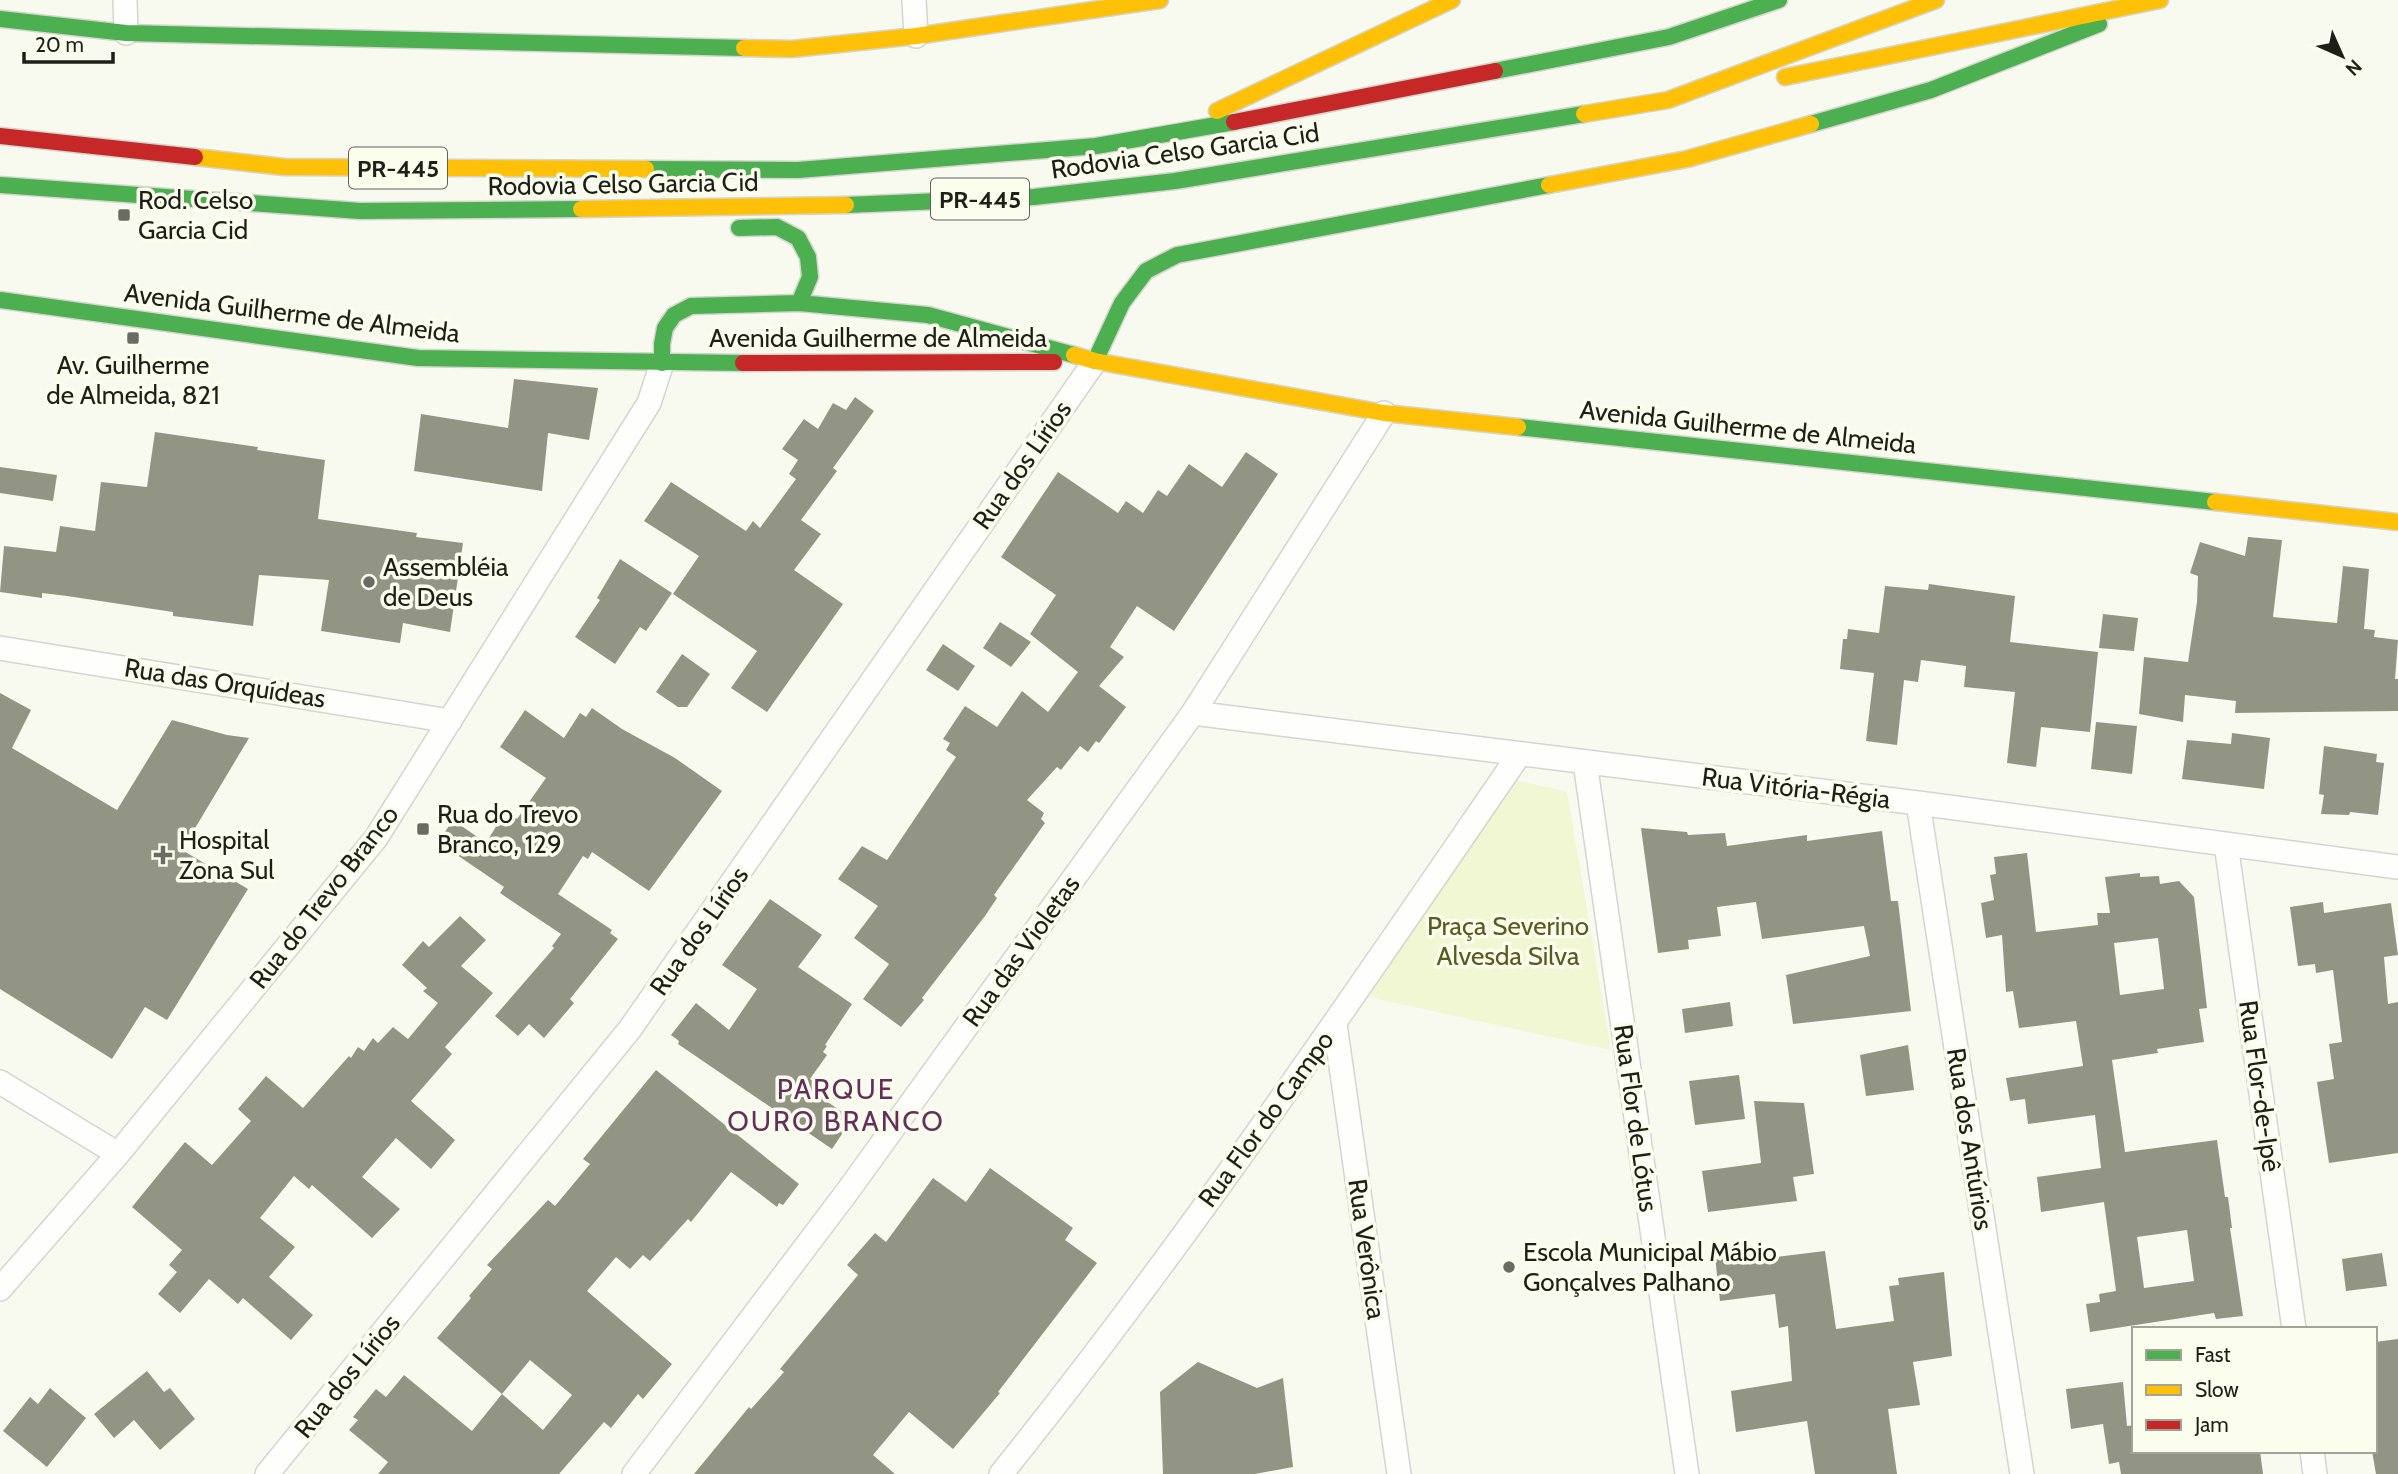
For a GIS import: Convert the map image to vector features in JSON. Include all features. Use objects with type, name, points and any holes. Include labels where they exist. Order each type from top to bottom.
[{"type":"main road","points":[[0,19],[126,33],[792,50],[916,36],[1160,0]]},
{"type":"main road","points":[[1164,136],[1452,0]]},
{"type":"main road","name":"Rodovia Celso Garcia Cid","points":[[0,136],[284,167],[799,170],[1096,146],[1164,136],[1669,37],[1779,0]]},
{"type":"main road","name":"Rodovia Celso Garcia Cid","points":[[0,185],[360,212],[811,207],[1034,197],[1175,181],[1668,100],[1936,0]]},
{"type":"main road","points":[[1668,100],[2157,1]]},
{"type":"main road","points":[[1095,361],[1122,303],[1146,271],[1177,255],[1687,159],[1931,90],[2157,1]]},
{"type":"main road","points":[[360,212],[469,226]]},
{"type":"main road","points":[[724,228],[778,227],[798,238],[808,257],[810,277],[799,303]]},
{"type":"main road","name":"Avenida Guilherme de Almeida","points":[[0,300],[418,358],[662,363],[1095,361]]},
{"type":"main road","name":"Avenida Guilherme de Almeida","points":[[662,363],[661,345],[665,329],[676,311],[691,306],[799,303],[928,315],[1095,361],[1384,413],[2398,522]]},
{"type":"street","points":[[125,0],[126,33]]},
{"type":"street","points":[[914,0],[916,36]]},
{"type":"street","name":"Rua dos Lírios","points":[[267,1474],[630,1029],[1095,361]]},
{"type":"street","name":"Rua do Trevo Branco","points":[[0,1289],[118,1154],[376,838],[649,402],[662,363]]},
{"type":"street","name":"Rua das Violetas","points":[[634,1474],[847,1192],[1193,713],[1384,413]]},
{"type":"street","name":"Rua das Orquídeas","points":[[0,648],[450,721]]},
{"type":"street","name":"Rua Vitória-Régia","points":[[1193,713],[1918,803],[2398,867]]},
{"type":"street","name":"Rua Flor do Campo","points":[[1001,1474],[1085,1370],[1335,1024],[1519,755]]},
{"type":"street","name":"Rua Flor de Lótus","points":[[1586,762],[1687,1474]]},
{"type":"street","name":"Rua dos Antúrios","points":[[1918,803],[2022,1474]]},
{"type":"street","name":"Rua Flor-de-Ipê","points":[[2226,844],[2294,1327]]},
{"type":"street","name":"Rua Verônica","points":[[1335,1024],[1399,1474]]},
{"type":"street","points":[[0,1082],[118,1154]]},
{"type":"street","points":[[2312,1453],[2315,1474]]},
{"type":"green space","name":"Praça Severino Alvesda Silva","points":[[1515,780],[1567,792],[1611,1050],[1369,997]]},
{"type":"building","points":[[514,379],[598,388],[589,440],[548,433],[542,491],[414,471],[421,414],[508,428]]},
{"type":"building","points":[[855,397],[874,411],[833,468],[837,471],[801,520],[821,534],[794,570],[843,604],[767,712],[731,688],[757,651],[673,594],[699,556],[644,521],[671,482],[746,531],[753,521],[760,528],[796,479],[789,474],[798,460],[782,449],[804,419],[818,429],[833,403],[846,410]]},
{"type":"building","points":[[155,432],[325,460],[318,519],[417,533],[416,537],[463,543],[450,632],[403,623],[400,643],[321,631],[329,580],[259,575],[253,626],[173,616],[173,612],[67,596],[42,593],[42,598],[0,592],[4,546],[56,552],[60,526],[95,531],[101,482],[147,487]]},
{"type":"building","points":[[1246,452],[1278,474],[1174,631],[1137,606],[1110,647],[1124,657],[1099,686],[1126,707],[1099,743],[1096,741],[1088,752],[1080,746],[1061,770],[1057,767],[1027,800],[1044,813],[1041,819],[1045,823],[994,895],[997,898],[985,916],[901,1027],[863,999],[889,964],[854,938],[878,906],[838,879],[862,846],[887,860],[956,757],[946,750],[950,743],[943,739],[965,706],[997,727],[1022,691],[1048,712],[1078,672],[1030,634],[1056,595],[1001,557],[1058,472],[1118,513],[1126,501],[1143,513],[1158,490],[1167,496],[1189,464],[1222,487]]},
{"type":"building","points":[[0,467],[57,475],[53,501],[0,493]]},
{"type":"building","points":[[2248,537],[2282,540],[2273,617],[2337,623],[2343,566],[2369,569],[2364,629],[2375,630],[2374,637],[2398,640],[2395,679],[2398,679],[2398,711],[2235,713],[2236,701],[2185,695],[2183,722],[2139,714],[2144,657],[2188,662],[2198,576],[2190,573],[2200,542],[2245,556]]},
{"type":"building","points":[[620,559],[672,593],[646,631],[640,627],[615,664],[575,637],[600,600],[597,598]]},
{"type":"building","points":[[1929,584],[2015,596],[2010,642],[2098,652],[2090,732],[2041,727],[2036,767],[2007,763],[2015,692],[1964,687],[1966,666],[1921,660],[1918,682],[1904,680],[1897,745],[1866,741],[1874,673],[1840,669],[1843,639],[1847,639],[1848,629],[1879,633],[1885,586],[1928,590]]},
{"type":"building","points":[[2103,614],[2138,618],[2134,651],[2099,648]]},
{"type":"building","points":[[1000,622],[1031,642],[1011,667],[983,648]]},
{"type":"building","points":[[943,644],[975,666],[958,691],[926,670]]},
{"type":"building","points":[[682,654],[710,674],[687,707],[678,707],[656,692]]},
{"type":"building","points":[[0,693],[31,710],[12,748],[117,810],[172,720],[249,738],[182,850],[248,889],[167,1020],[145,1007],[112,1059],[0,989]]},
{"type":"building","points":[[592,708],[622,729],[675,758],[722,791],[649,891],[592,852],[588,859],[583,856],[558,894],[612,930],[610,933],[618,939],[570,999],[574,1003],[544,1038],[529,1024],[518,1036],[495,1016],[554,948],[552,946],[561,934],[500,893],[504,887],[438,842],[453,820],[486,843],[500,820],[510,826],[515,817],[517,819],[546,778],[500,747],[525,710],[564,738],[580,713],[586,717]]},
{"type":"building","points":[[2096,722],[2137,726],[2132,774],[2091,769]]},
{"type":"building","points":[[2232,733],[2270,738],[2264,789],[2182,779],[2187,740],[2231,744]]},
{"type":"building","points":[[2324,746],[2377,754],[2376,762],[2384,763],[2378,815],[2350,812],[2349,815],[2321,814],[2324,795],[2319,794]]},
{"type":"building","points":[[1641,828],[1687,832],[1688,835],[1725,833],[1727,846],[1807,835],[1807,841],[1882,831],[1891,901],[1898,901],[1911,1011],[1793,1024],[1786,975],[1870,956],[1864,926],[1762,939],[1756,902],[1717,907],[1721,936],[1688,940],[1689,949],[1658,953]]},
{"type":"building","points":[[2027,853],[2036,932],[2098,925],[2097,913],[2110,913],[2105,877],[2140,873],[2140,877],[2159,876],[2160,884],[2179,881],[2194,897],[2207,1008],[2199,1009],[2204,1042],[2157,1049],[2158,1053],[2112,1060],[2125,1152],[2217,1140],[2225,1197],[2228,1197],[2243,1316],[2216,1319],[2214,1313],[2090,1332],[2086,1304],[2100,1302],[2099,1294],[2116,1291],[2104,1202],[2041,1212],[2037,1177],[2101,1168],[2095,1115],[2028,1124],[2025,1099],[2010,1101],[2006,1078],[2083,1066],[2076,1021],[2019,1028],[2013,991],[2006,992],[2002,935],[1986,938],[1981,903],[1994,900],[1990,875],[1996,874],[1994,857]],"holes":[[[2158,938],[2164,989],[2120,995],[2114,943]],[[2187,1230],[2194,1281],[2144,1288],[2137,1237]]]},
{"type":"building","points":[[770,899],[822,935],[798,967],[852,1004],[825,1045],[827,1046],[823,1052],[827,1055],[810,1079],[828,1090],[822,1098],[852,1119],[832,1149],[678,1044],[679,1041],[671,1035],[696,1003],[729,1030],[757,989],[722,965]]},
{"type":"building","points":[[2323,902],[2324,913],[2391,903],[2398,955],[2384,957],[2388,1004],[2398,1002],[2398,1153],[2329,1163],[2317,1082],[2334,1079],[2329,1044],[2342,1042],[2333,970],[2316,973],[2315,964],[2298,966],[2290,907]]},
{"type":"building","points":[[460,916],[486,940],[461,966],[493,993],[445,1047],[452,1054],[411,1101],[455,1140],[431,1169],[396,1138],[362,1177],[400,1209],[372,1238],[312,1185],[309,1189],[294,1176],[260,1218],[295,1247],[269,1277],[313,1315],[291,1340],[243,1298],[238,1304],[209,1279],[180,1313],[158,1294],[177,1272],[169,1265],[182,1250],[132,1207],[185,1142],[212,1165],[251,1121],[238,1109],[266,1076],[303,1108],[349,1056],[351,1058],[358,1047],[364,1051],[373,1038],[378,1043],[393,1027],[408,1039],[438,1003],[423,991],[427,988],[402,965],[423,941],[429,947]]},
{"type":"building","points":[[1730,1002],[1733,1026],[1685,1033],[1682,1009]]},
{"type":"building","points":[[1908,1045],[1914,1090],[1866,1096],[1860,1055]]},
{"type":"building","points":[[656,1070],[799,1184],[783,1205],[779,1203],[777,1207],[731,1172],[691,1222],[688,1219],[650,1261],[643,1255],[630,1269],[616,1257],[587,1291],[672,1364],[643,1399],[638,1394],[611,1428],[604,1422],[559,1474],[378,1474],[388,1462],[349,1430],[358,1420],[353,1417],[376,1389],[386,1397],[404,1375],[472,1431],[502,1394],[437,1338],[492,1269],[487,1265],[548,1200],[555,1206],[590,1164],[583,1159]],"holes":[[[530,1360],[572,1395],[543,1430],[502,1394]]]},
{"type":"building","points":[[1739,1075],[1745,1119],[1695,1125],[1689,1081]]},
{"type":"building","points":[[1754,1101],[1804,1103],[1814,1174],[1793,1177],[1797,1201],[1708,1212],[1702,1171],[1761,1163]]},
{"type":"building","points":[[990,1168],[1073,1228],[1065,1240],[1097,1263],[998,1392],[1000,1393],[953,1449],[909,1412],[873,1455],[895,1474],[694,1474],[749,1407],[751,1409],[784,1372],[780,1369],[858,1275],[847,1265],[875,1233],[886,1242],[933,1178],[966,1202]]},
{"type":"building","points":[[1825,1251],[1836,1329],[1894,1321],[1889,1286],[1899,1285],[1898,1278],[1944,1272],[1952,1356],[1913,1362],[1920,1405],[1888,1409],[1897,1474],[1815,1474],[1807,1421],[1736,1432],[1731,1391],[1792,1381],[1788,1326],[1779,1328],[1775,1294],[1720,1301],[1715,1257],[1750,1253],[1752,1260]]},
{"type":"building","points":[[2382,1253],[2387,1286],[2346,1291],[2342,1259]]},
{"type":"building","points":[[2398,1339],[2398,1474],[2376,1474],[2372,1453],[2377,1453],[2377,1342]]},
{"type":"building","points":[[1198,1362],[1257,1388],[1283,1378],[1293,1467],[1255,1474],[1163,1474],[1160,1392]]},
{"type":"building","points":[[147,1371],[164,1392],[170,1388],[195,1419],[160,1450],[134,1420],[114,1438],[94,1414]]},
{"type":"building","points":[[2123,1382],[2127,1426],[2132,1425],[2132,1453],[2260,1453],[2263,1474],[2121,1474],[2119,1462],[2109,1464],[2103,1424],[2071,1429],[2066,1389]]},
{"type":"building","points":[[50,1388],[86,1418],[47,1467],[3,1431],[30,1397],[38,1404]]},
{"type":"traffic: fast","points":[[1495,71],[1669,37],[1779,0]]},
{"type":"traffic: fast","points":[[0,19],[126,33],[744,48]]},
{"type":"traffic: fast","points":[[1811,124],[1931,90],[2099,24]]},
{"type":"traffic: fast","points":[[846,205],[1034,197],[1175,181],[1584,114]]},
{"type":"traffic: fast","points":[[646,169],[798,170],[1096,146],[1234,122]]},
{"type":"traffic: fast","points":[[0,185],[360,211],[581,209]]},
{"type":"traffic: fast","points":[[1095,361],[1122,303],[1146,271],[1177,255],[1549,185]]},
{"type":"traffic: fast","points":[[739,228],[777,227],[798,238],[808,257],[810,277],[799,303]]},
{"type":"traffic: fast","points":[[0,300],[418,358],[743,363]]},
{"type":"traffic: fast","points":[[662,363],[665,328],[674,315],[691,306],[799,303],[928,315],[1074,355]]},
{"type":"traffic: fast","points":[[1518,427],[2215,502]]},
{"type":"traffic: slow","points":[[744,48],[792,49],[916,36],[1160,0]]},
{"type":"traffic: slow","points":[[1217,111],[1452,0]]},
{"type":"traffic: slow","points":[[1584,114],[1668,100],[1936,0]]},
{"type":"traffic: slow","points":[[1785,77],[2160,0]]},
{"type":"traffic: slow","points":[[1549,185],[1687,159],[1811,124]]},
{"type":"traffic: slow","points":[[195,157],[284,167],[646,169]]},
{"type":"traffic: slow","points":[[581,209],[846,205]]},
{"type":"traffic: slow","points":[[1074,355],[1384,413],[1518,427]]},
{"type":"traffic: slow","points":[[2215,502],[2398,522]]},
{"type":"traffic: jam","points":[[1234,122],[1495,71]]},
{"type":"traffic: jam","points":[[0,136],[195,157]]},
{"type":"traffic: jam","points":[[743,363],[1054,362]]},
{"type":"place","name":"Rod. Celso Garcia Cid","points":[[124,215]]},
{"type":"place","name":"Av. Guilherme de Almeida, 821","points":[[133,338]]},
{"type":"place","name":"Assembléia de Deus","points":[[369,582]]},
{"type":"place","name":"Rua do Trevo Branco, 129","points":[[423,829]]},
{"type":"place","name":"Hospital Zona Sul","points":[[163,855]]},
{"type":"place","name":"Escola Municipal Mábio Gonçalves Palhano","points":[[1509,1267]]},
{"type":"district","name":"PARQUE OURO BRANCO","points":[[836,1105]]}]
